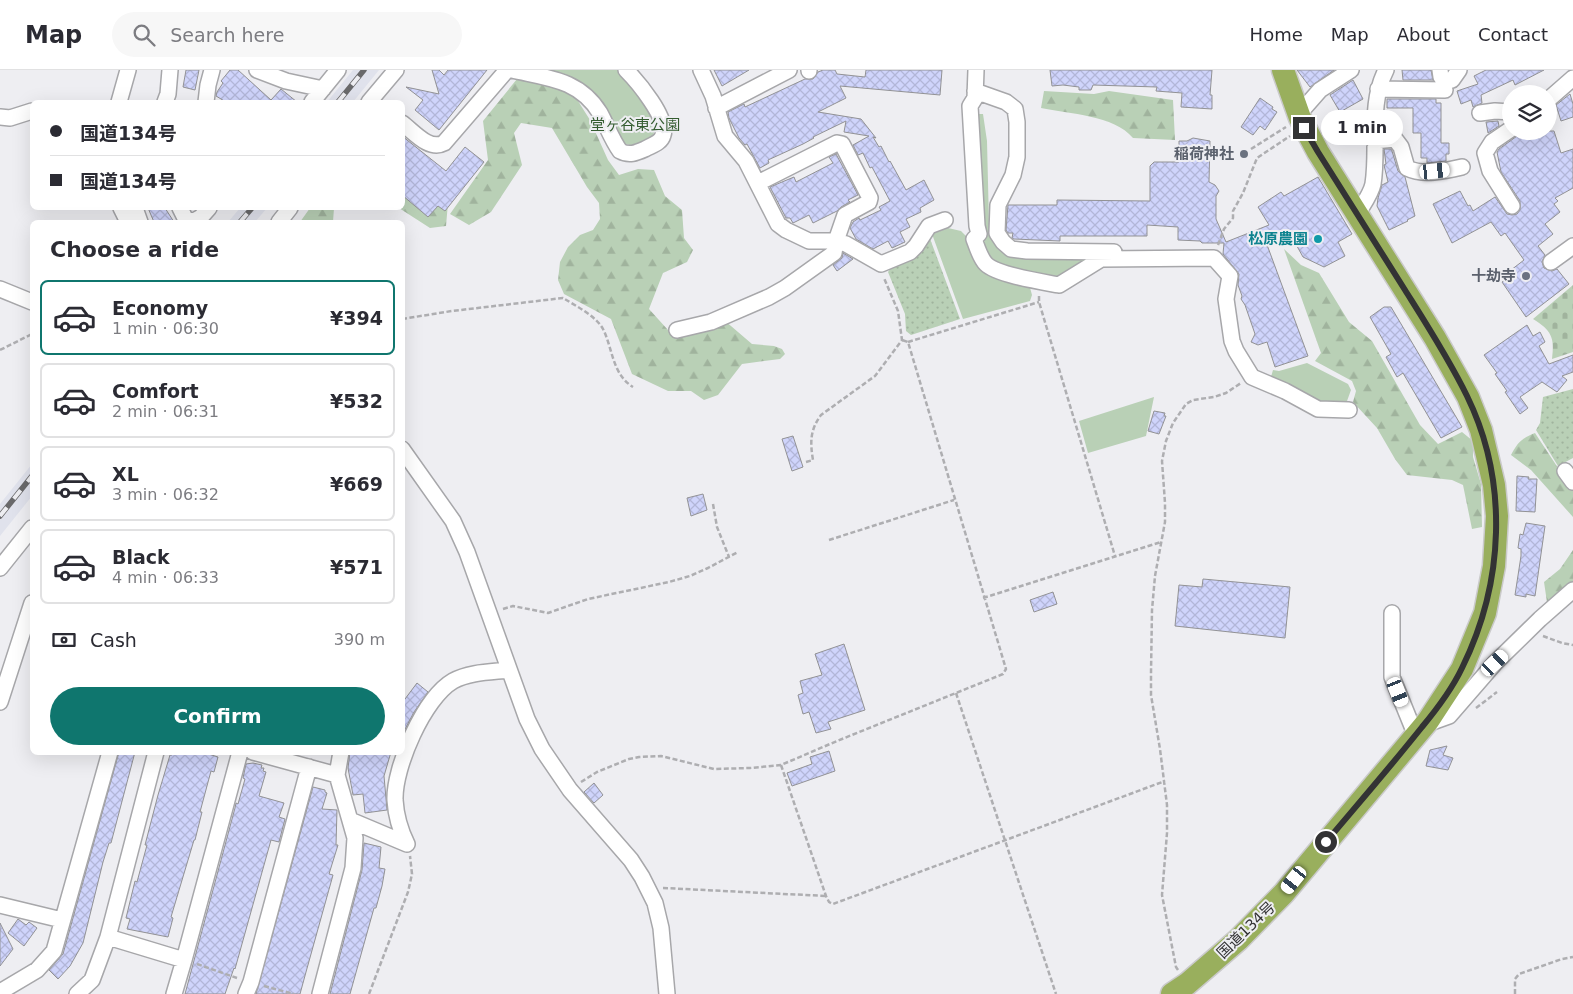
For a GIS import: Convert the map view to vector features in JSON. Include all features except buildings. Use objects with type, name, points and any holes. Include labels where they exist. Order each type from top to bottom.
[{"type":"highway","name":"国道134号","points":[[1180,989],[1238,940],[1284,893],[1428,721],[1462,669],[1485,613],[1494,566],[1496,500],[1481,430],[1468,397],[1435,338],[1318,152],[1298,115],[1283,70]]},
{"type":"street","points":[[120,100],[128,70]]},
{"type":"street","points":[[166,100],[170,70]]},
{"type":"street","points":[[206,100],[212,70]]},
{"type":"street","points":[[257,70],[286,81],[323,89]]},
{"type":"street","points":[[314,100],[338,70]]},
{"type":"street","points":[[373,100],[396,70]]},
{"type":"street","points":[[405,125],[429,144],[436,146],[444,144],[507,70]]},
{"type":"street","points":[[512,70],[567,82],[583,94],[600,112],[620,151],[632,154],[659,142],[664,135],[664,129],[657,111],[648,96],[626,70]]},
{"type":"street","points":[[701,70],[708,84],[725,136],[746,161],[758,182],[772,214],[778,224],[786,230],[809,241],[836,241],[846,244],[881,264],[910,252],[929,226],[945,220]]},
{"type":"street","points":[[716,108],[764,89],[789,70]]},
{"type":"street","points":[[976,70],[975,98],[970,106],[977,226],[980,234],[974,238],[986,264],[1000,271],[1039,282],[1059,285],[1101,259],[1214,258],[1230,276],[1226,299],[1232,341],[1252,377],[1285,391],[1318,409],[1349,410]]},
{"type":"street","points":[[1298,115],[1320,90],[1351,70]]},
{"type":"street","points":[[1357,215],[1373,186],[1376,99],[1386,70]]},
{"type":"street","points":[[1440,70],[1441,77],[1445,80],[1452,80],[1459,70]]},
{"type":"street","points":[[1557,92],[1573,78]]},
{"type":"street","points":[[1378,89],[1444,90]]},
{"type":"street","points":[[975,91],[1006,102],[1015,109],[1015,166],[1013,175],[998,205],[997,233],[1003,242],[1011,249],[1027,251],[1119,252],[1160,258]]},
{"type":"street","points":[[1480,113],[1502,111]]},
{"type":"street","points":[[0,116],[10,118],[30,112]]},
{"type":"street","points":[[1502,135],[1492,142],[1485,153],[1490,171],[1512,206]]},
{"type":"street","points":[[1374,141],[1395,139],[1401,147],[1407,168],[1420,173],[1462,167]]},
{"type":"street","points":[[677,330],[711,322],[777,292],[834,253],[845,215],[869,202],[870,198],[842,144],[837,143],[758,182]]},
{"type":"street","points":[[181,210],[185,218],[188,220]]},
{"type":"street","points":[[196,220],[207,210]]},
{"type":"street","points":[[281,220],[288,210]]},
{"type":"street","points":[[1551,262],[1573,246]]},
{"type":"street","points":[[0,289],[30,301]]},
{"type":"street","points":[[405,453],[457,530],[490,614],[527,719],[542,749],[570,790],[631,860],[648,887],[655,903],[661,928],[667,994]]},
{"type":"street","points":[[0,568],[30,532]]},
{"type":"street","points":[[1392,613],[1392,677],[1419,731],[1449,716],[1495,663],[1573,590]]},
{"type":"street","points":[[0,702],[30,609]]},
{"type":"street","points":[[407,844],[397,817],[395,798],[398,774],[416,727],[427,708],[450,683],[469,675],[509,670]]},
{"type":"street","points":[[0,992],[37,970],[54,951],[109,755]]},
{"type":"street","points":[[77,994],[92,980],[108,937],[155,755]]},
{"type":"street","points":[[174,994],[239,755]]},
{"type":"street","points":[[264,755],[337,775]]},
{"type":"street","points":[[320,994],[353,868],[355,838],[337,775],[340,755]]},
{"type":"street","points":[[246,994],[254,973],[309,767]]},
{"type":"street","points":[[350,820],[407,844]]},
{"type":"street","points":[[0,905],[62,920]]},
{"type":"street","points":[[108,937],[184,960]]},
{"type":"path","points":[[1251,149],[1269,137]]},
{"type":"path","points":[[1224,229],[1233,218],[1233,211],[1243,193],[1257,158],[1277,144]]},
{"type":"path","points":[[806,462],[813,460],[811,435],[814,424],[821,415],[875,376],[902,340],[898,311],[883,275],[881,264]]},
{"type":"path","points":[[1039,282],[1039,302],[1115,556]]},
{"type":"path","points":[[405,319],[563,298],[590,316],[602,328],[614,363],[626,383],[632,387]]},
{"type":"path","points":[[902,340],[908,342],[1039,302]]},
{"type":"path","points":[[0,350],[30,335]]},
{"type":"path","points":[[570,790],[597,772],[639,756],[661,756],[693,766],[714,769],[781,765],[837,740],[1003,674],[1006,669],[983,598],[908,342]]},
{"type":"path","points":[[1180,989],[1162,895],[1167,833],[1165,780],[1151,694],[1152,610],[1155,576],[1165,522],[1162,461],[1166,441],[1180,411],[1186,404],[1193,400],[1226,393],[1252,377]]},
{"type":"path","points":[[829,540],[954,500]]},
{"type":"path","points":[[713,504],[717,527],[729,557]]},
{"type":"path","points":[[983,598],[1161,542]]},
{"type":"path","points":[[490,614],[513,606],[548,613],[588,599],[690,576],[738,552]]},
{"type":"path","points":[[1531,629],[1535,633],[1573,645]]},
{"type":"path","points":[[956,693],[1054,994]]},
{"type":"path","points":[[781,765],[826,896],[829,902],[833,904],[1165,780]]},
{"type":"path","points":[[369,994],[408,892],[412,874],[407,844]]},
{"type":"path","points":[[648,887],[826,896]]},
{"type":"path","points":[[1515,994],[1515,979],[1519,974],[1562,958],[1573,957]]},
{"type":"shaded area","points":[[353,70],[379,70],[355,100],[329,100]]},
{"type":"shaded area","points":[[238,210],[265,210],[257,220],[230,220]]},
{"type":"shaded area","points":[[30,466],[30,498],[0,536],[0,504]]},
{"type":"green space","name":"堂ヶ谷東公園","points":[[544,70],[618,70],[637,90],[657,125],[652,138],[634,146],[622,143],[587,88],[569,76]]},
{"type":"green space","points":[[517,79],[567,91],[578,101],[590,120],[608,160],[619,175],[638,169],[654,170],[665,196],[682,210],[684,238],[693,250],[687,262],[663,273],[649,309],[668,330],[677,334],[724,320],[752,344],[774,346],[782,349],[785,354],[780,359],[742,364],[718,395],[704,400],[691,391],[668,391],[632,374],[611,319],[564,294],[558,280],[560,262],[568,247],[580,235],[593,230],[600,219],[599,203],[587,187],[552,128],[521,123],[514,133],[522,165],[491,212],[469,225],[450,214],[488,160],[483,121]]},
{"type":"green space","points":[[1044,91],[1094,94],[1109,91],[1173,100],[1175,140],[1133,138],[1115,124],[1103,120],[1041,108]]},
{"type":"green space","points":[[973,114],[983,114],[987,141],[989,224],[999,248],[1098,256],[1058,281],[993,265],[978,238]]},
{"type":"green space","points":[[405,181],[448,203],[446,226],[430,228],[402,210],[405,210]]},
{"type":"green space","points":[[309,210],[334,210],[333,220],[301,220]]},
{"type":"green space","points":[[948,228],[961,231],[970,240],[975,253],[1029,284],[1032,295],[1030,301],[963,319],[932,234]]},
{"type":"green space","points":[[929,236],[960,319],[911,335],[906,331],[905,314],[888,272],[893,265]]},
{"type":"green space","points":[[1284,249],[1301,265],[1319,273],[1349,322],[1372,341],[1420,425],[1438,444],[1462,432],[1473,441],[1473,457],[1481,484],[1482,527],[1472,529],[1463,485],[1452,480],[1407,475],[1395,459],[1377,428],[1353,402],[1356,391],[1352,381],[1315,361],[1321,353]]},
{"type":"green space","points":[[1573,285],[1573,352],[1552,359],[1553,345],[1550,335],[1544,327],[1533,319]]},
{"type":"green space","points":[[1307,363],[1348,384],[1351,390],[1347,401],[1319,401],[1271,377],[1273,370],[1279,371]]},
{"type":"green space","points":[[1573,389],[1573,458],[1558,466],[1536,430],[1540,423],[1543,397]]},
{"type":"green space","points":[[1154,397],[1146,436],[1088,453],[1079,421]]},
{"type":"green space","points":[[1535,433],[1562,474],[1573,487],[1573,517],[1531,470],[1511,455],[1520,441]]},
{"type":"green space","points":[[1573,550],[1573,582],[1548,609],[1544,582],[1560,569]]},
{"type":"railway","points":[[340,100],[364,70]]},
{"type":"railway","points":[[242,220],[250,210]]},
{"type":"railway","points":[[0,516],[30,478]]},
{"type":"place","name":"稲荷神社","points":[[1244,154]]},
{"type":"place","name":"松原農園","points":[[1318,239]]},
{"type":"place","name":"十劫寺","points":[[1526,276]]},
{"type":"route","points":[[1304,128],[1435,338],[1468,397],[1481,430],[1490,465],[1497,516],[1494,566],[1485,613],[1462,669],[1428,721],[1326,842]]}]
